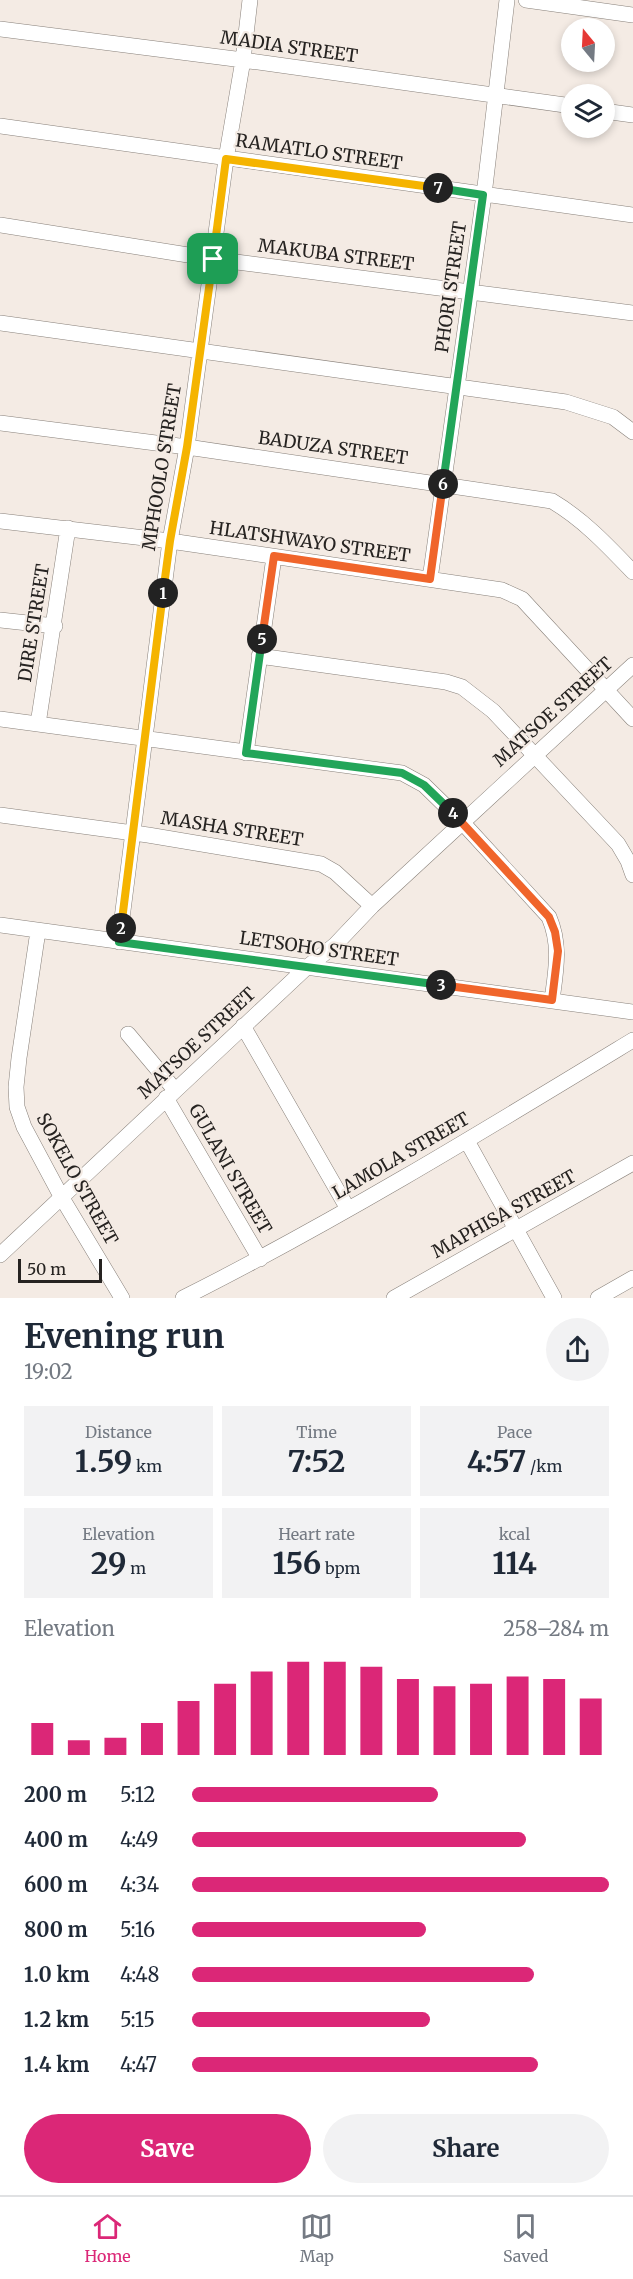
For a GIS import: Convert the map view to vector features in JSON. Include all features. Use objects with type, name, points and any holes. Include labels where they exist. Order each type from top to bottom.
[{"type":"street","name":"MPHOOLO STREET","points":[[119,942],[170,541],[187,447],[250,0]]},
{"type":"street","name":"PHORI STREET","points":[[430,579],[483,195],[507,0]]},
{"type":"street","points":[[526,0],[633,15]]},
{"type":"street","name":"MADIA STREET","points":[[0,29],[561,104]]},
{"type":"street","points":[[615,113],[633,115]]},
{"type":"street","name":"RAMATLO STREET","points":[[0,126],[633,215]]},
{"type":"street","name":"MAKUBA STREET","points":[[0,225],[213,259],[633,313]]},
{"type":"street","points":[[0,323],[566,402],[613,417],[633,432]]},
{"type":"street","name":"BADUZA STREET","points":[[0,423],[187,447],[552,501],[573,514],[633,572]]},
{"type":"street","name":"HLATSHWAYO STREET","points":[[0,521],[170,541],[502,590],[522,599],[633,719]]},
{"type":"street","name":"DIRE STREET","points":[[38,724],[55,626],[68,528]]},
{"type":"street","points":[[246,753],[274,556]]},
{"type":"street","points":[[0,620],[55,626]]},
{"type":"street","points":[[259,656],[446,682],[462,687],[493,711],[618,844],[633,875]]},
{"type":"street","name":"MATSOE STREET","points":[[0,1255],[170,1094],[306,968],[335,945],[372,906],[633,665]]},
{"type":"street","points":[[0,719],[402,773],[424,785],[462,822],[549,917],[555,932],[558,951],[552,1000]]},
{"type":"street","name":"MASHA STREET","points":[[0,815],[134,833],[321,864],[335,872],[372,906]]},
{"type":"street","name":"LETSOHO STREET","points":[[0,925],[633,1012]]},
{"type":"street","name":"SOKELO STREET","points":[[38,931],[19,1058],[16,1087],[17,1107],[24,1127],[62,1198],[122,1298]]},
{"type":"street","points":[[335,945],[336,960],[345,973]]},
{"type":"street","points":[[243,1026],[348,1209]]},
{"type":"street","name":"GULANI STREET","points":[[129,1034],[170,1094],[260,1259]]},
{"type":"street","name":"LAMOLA STREET","points":[[183,1298],[260,1259],[467,1141],[633,1040]]},
{"type":"street","points":[[467,1141],[554,1298]]},
{"type":"street","name":"MAPHISA STREET","points":[[394,1298],[633,1163]]},
{"type":"street","points":[[598,1298],[633,1278]]},
{"type":"route","points":[[226,159],[483,195],[430,579],[274,556],[246,753],[402,773],[415,778],[424,785],[462,822],[549,917],[555,932],[558,951],[552,1000],[119,942],[170,541],[187,447],[213,259],[226,159]]}]
